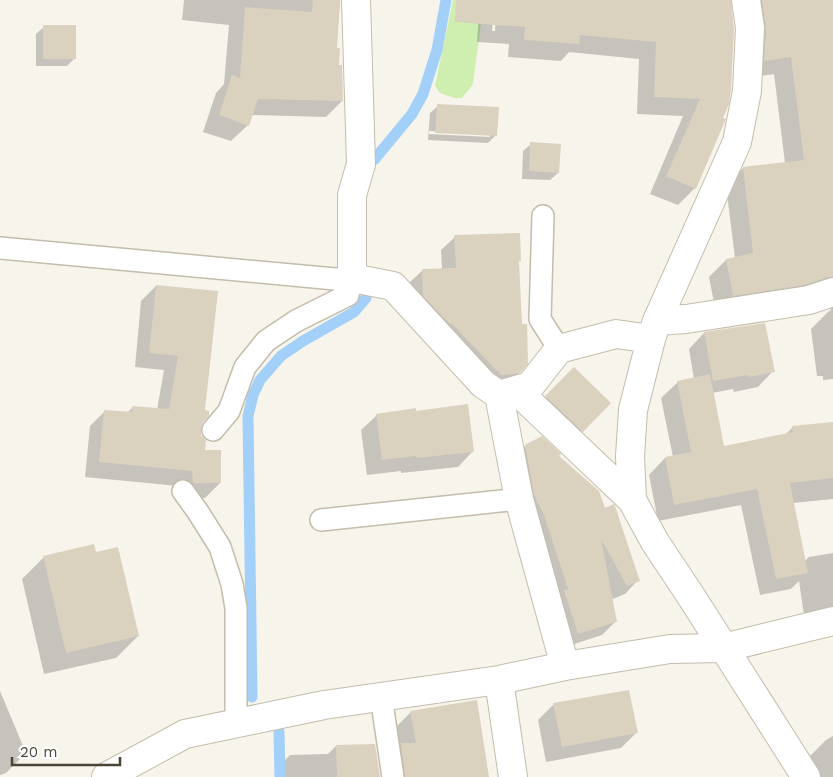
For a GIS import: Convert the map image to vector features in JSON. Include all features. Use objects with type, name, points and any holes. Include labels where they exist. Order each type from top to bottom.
[{"type":"street","points":[[356,0],[361,164],[352,195],[352,278],[393,286],[483,384],[507,393],[632,500],[655,542],[806,777]]},
{"type":"street","points":[[632,500],[630,456],[633,410],[654,330],[737,142],[747,91],[750,28],[746,0]]},
{"type":"street","points":[[507,393],[530,386],[559,349],[616,334],[654,330],[686,319],[809,300],[833,292]]},
{"type":"street","points":[[507,393],[519,500],[565,666]]},
{"type":"street","points":[[106,777],[185,734],[236,723],[324,705],[498,680],[565,666],[670,649],[723,648],[833,621]]},
{"type":"street","points":[[498,680],[513,777]]},
{"type":"lane","points":[[543,216],[540,319],[559,349]]},
{"type":"lane","points":[[0,248],[335,279],[352,278],[348,295],[296,320],[266,341],[246,367],[229,411],[213,430]]},
{"type":"lane","points":[[183,491],[220,547],[232,584],[236,608],[236,723]]},
{"type":"lane","points":[[322,520],[519,500]]},
{"type":"lane","points":[[381,696],[393,777]]},
{"type":"green space","points":[[453,0],[484,0],[473,84],[462,98],[454,98],[440,93],[435,86]]},
{"type":"building","points":[[313,0],[340,0],[337,48],[340,48],[339,65],[342,65],[343,101],[258,99],[249,126],[219,115],[232,75],[240,78],[245,7],[312,12]]},
{"type":"building","points":[[456,0],[731,0],[734,29],[729,104],[723,118],[726,119],[696,189],[666,176],[700,99],[654,97],[656,42],[580,35],[579,44],[524,40],[525,27],[455,22]]},
{"type":"building","points":[[762,0],[833,0],[833,277],[805,285],[733,296],[726,259],[753,253],[743,167],[804,160],[791,57],[764,61],[766,29]]},
{"type":"building","points":[[43,25],[76,25],[76,59],[43,59]]},
{"type":"building","points":[[437,104],[499,107],[497,136],[435,133]]},
{"type":"building","points":[[530,142],[561,144],[559,173],[529,171]]},
{"type":"building","points":[[520,233],[521,261],[519,261],[522,324],[527,324],[528,364],[521,372],[501,375],[423,296],[422,269],[456,268],[454,235]]},
{"type":"building","points":[[156,285],[218,291],[205,410],[209,411],[209,416],[203,422],[201,435],[206,440],[205,450],[221,450],[221,483],[193,483],[192,471],[99,462],[104,410],[132,412],[132,406],[169,409],[178,356],[149,353]]},
{"type":"building","points":[[765,323],[775,372],[713,381],[704,332]]},
{"type":"building","points":[[574,367],[611,403],[583,432],[545,396]]},
{"type":"building","points":[[710,374],[724,446],[793,432],[792,426],[833,422],[833,478],[790,483],[808,573],[776,579],[757,489],[674,505],[665,457],[691,452],[677,381]]},
{"type":"building","points":[[468,404],[474,452],[382,460],[376,414],[416,408],[416,411]]},
{"type":"building","points":[[542,436],[561,454],[559,456],[599,491],[605,508],[614,504],[640,581],[627,586],[601,539],[617,622],[578,634],[564,590],[568,589],[544,515],[534,495],[525,445]]},
{"type":"building","points":[[94,544],[96,552],[118,547],[139,636],[66,653],[43,556]]},
{"type":"building","points":[[629,690],[638,733],[562,747],[553,703]]},
{"type":"building","points":[[477,700],[489,777],[405,777],[401,743],[416,743],[410,711]]},
{"type":"building","points":[[375,744],[380,777],[337,777],[336,745]]},
{"type":"waterway","points":[[374,160],[412,114],[423,94],[437,50],[446,0]]},
{"type":"waterway","points":[[252,697],[248,416],[253,395],[260,380],[281,356],[354,312],[366,298]]},
{"type":"waterway","points":[[279,732],[280,777]]}]
